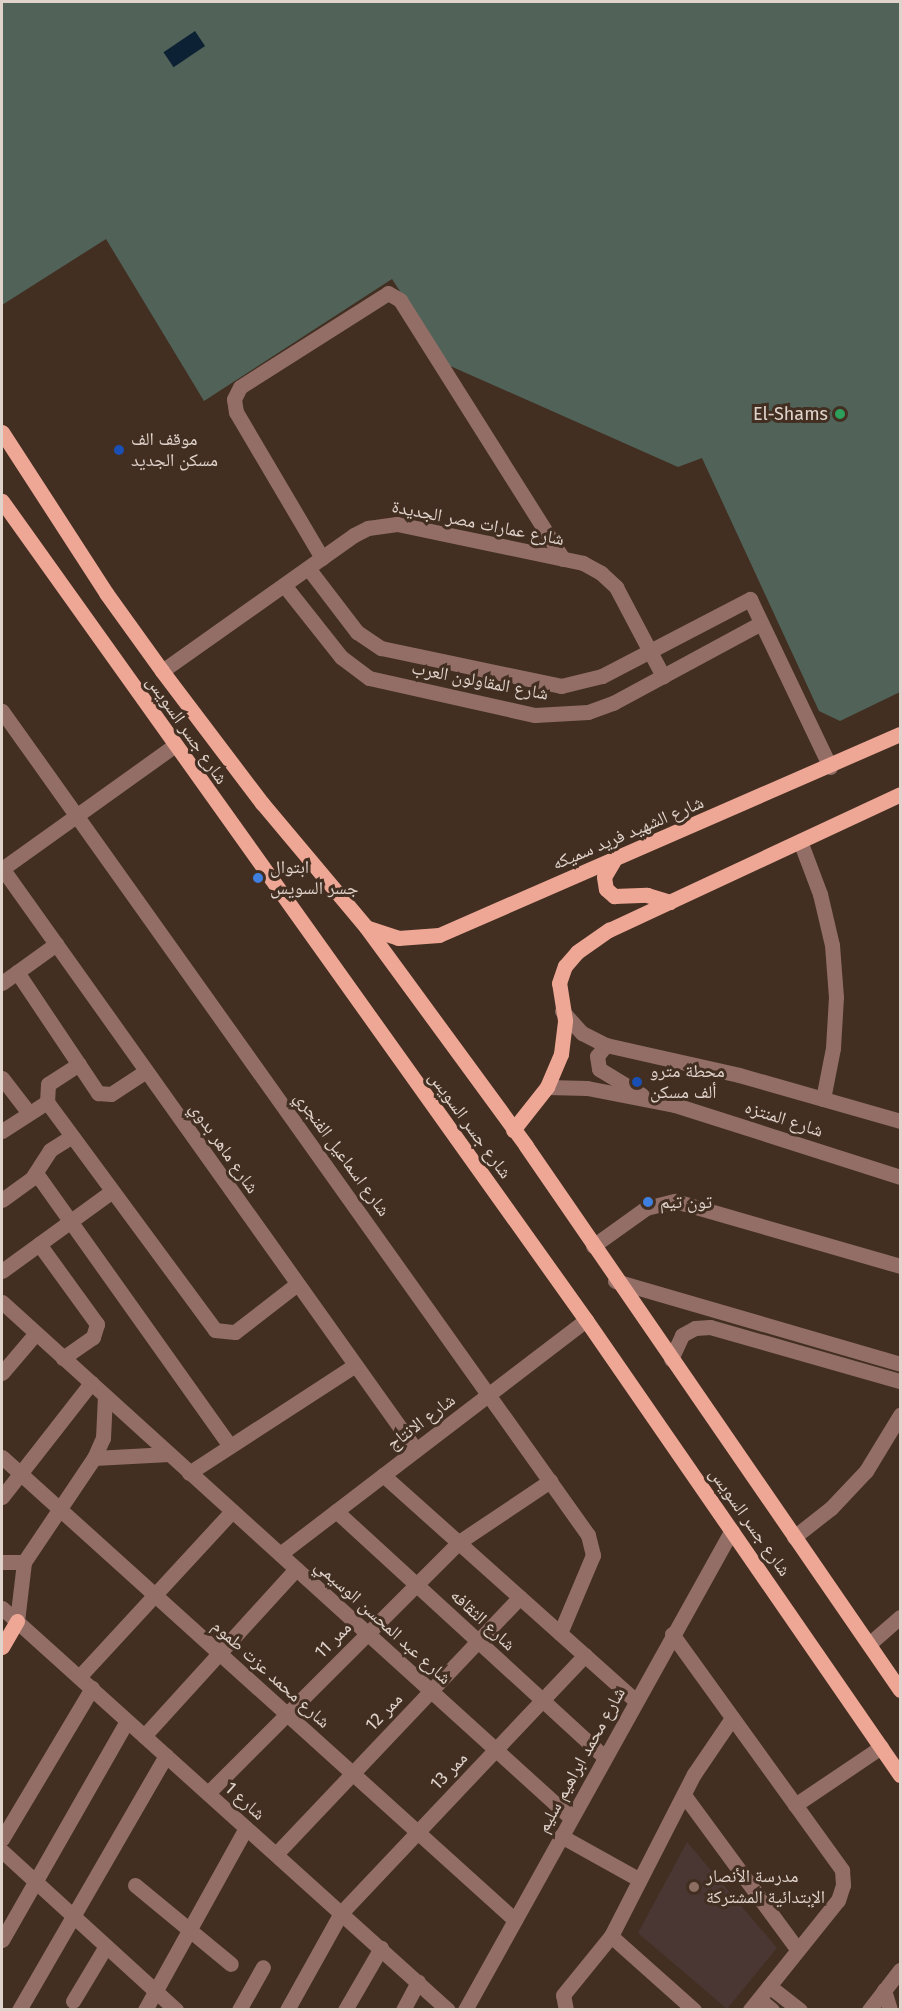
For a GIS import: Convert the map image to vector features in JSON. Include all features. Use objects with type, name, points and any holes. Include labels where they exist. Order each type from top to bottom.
[{"type":"main road","name":"شارع جسر السويس","points":[[2,432],[106,593],[162,671],[262,803],[366,927],[513,1130],[615,1281],[900,1690]]},
{"type":"main road","name":"شارع جسر السويس","points":[[2,501],[174,746],[586,1320],[900,1775]]},
{"type":"main road","name":"شارع الشهيد فريد سميكه","points":[[366,927],[398,938],[439,935],[613,862],[900,735]]},
{"type":"main road","points":[[513,1130],[547,1087],[565,1037],[559,983],[570,958],[598,936],[900,794]]},
{"type":"main road","points":[[613,862],[605,871],[604,883],[614,896],[647,895],[670,902]]},
{"type":"main road","points":[[2,1647],[17,1621]]},
{"type":"street","points":[[322,558],[236,412],[234,399],[240,387],[388,292],[400,300],[563,559]]},
{"type":"street","name":"شارع عمارات مصر الجديدة","points":[[162,671],[368,528],[397,524],[583,563],[616,587],[663,676]]},
{"type":"street","name":"شارع المقاولون العرب","points":[[284,585],[340,657],[362,674],[387,682],[535,716],[562,716],[614,703],[761,623],[750,599],[582,684],[561,686],[381,648],[357,632],[308,568]]},
{"type":"street","points":[[761,623],[830,766]]},
{"type":"street","name":"شارع اسماعيل الفنجري","points":[[2,711],[490,1394],[588,1535],[593,1548],[560,1633]]},
{"type":"street","points":[[2,868],[174,746]]},
{"type":"street","points":[[800,841],[820,894],[832,945],[834,1028],[823,1100]]},
{"type":"street","name":"شارع ماهر بدوي","points":[[2,868],[416,1450]]},
{"type":"street","points":[[2,983],[56,944]]},
{"type":"street","points":[[17,972],[99,1093],[105,1096],[146,1071]]},
{"type":"street","name":"شارع المنتزه","points":[[562,1011],[582,1033],[606,1045],[900,1121]]},
{"type":"street","points":[[606,1045],[597,1056],[599,1069],[652,1101]]},
{"type":"street","points":[[78,1064],[48,1084],[47,1102],[220,1332],[235,1332],[297,1284]]},
{"type":"street","points":[[2,1078],[29,1113]]},
{"type":"street","name":"شارع المنتزه","points":[[547,1087],[588,1088],[652,1101],[900,1177]]},
{"type":"street","points":[[2,1131],[47,1102]]},
{"type":"street","points":[[2,1200],[36,1173],[50,1150],[72,1136]]},
{"type":"street","points":[[36,1173],[230,1446]]},
{"type":"street","points":[[2,1271],[112,1191]]},
{"type":"street","points":[[593,1246],[646,1208],[675,1201],[900,1266]]},
{"type":"street","points":[[39,1244],[97,1324],[93,1337],[63,1358]]},
{"type":"street","points":[[615,1281],[900,1364]]},
{"type":"street","name":"شارع عبد المحسن الوسيمي","points":[[2,1302],[571,1818]]},
{"type":"street","points":[[698,1305],[695,1315],[703,1327]]},
{"type":"street","name":"شارع الانتاج","points":[[280,1554],[586,1320]]},
{"type":"street","points":[[671,1359],[682,1335],[703,1327],[900,1381]]},
{"type":"street","points":[[2,1373],[36,1333]]},
{"type":"street","points":[[189,1473],[355,1365]]},
{"type":"street","points":[[2,1497],[91,1383]]},
{"type":"street","points":[[17,1621],[24,1562],[94,1458],[103,1438],[105,1396]]},
{"type":"street","points":[[794,1537],[831,1508],[866,1471],[900,1415]]},
{"type":"street","points":[[94,1458],[169,1454]]},
{"type":"street","name":"شارع محمد عزت طموم","points":[[2,1457],[515,1920]]},
{"type":"street","points":[[383,1475],[636,1701]]},
{"type":"street","name":"ممر 11","points":[[208,1793],[459,1542],[550,1481]]},
{"type":"street","points":[[79,1677],[232,1511]]},
{"type":"street","name":"شارع الثقافه","points":[[336,1511],[604,1758]]},
{"type":"street","name":"شارع محمد ابراهيم سليم","points":[[465,2010],[672,1634],[732,1530]]},
{"type":"street","points":[[2,1562],[24,1562]]},
{"type":"street","points":[[144,1736],[296,1569]]},
{"type":"street","name":"ممر 12","points":[[276,1854],[520,1597]]},
{"type":"street","name":"شارع 1","points":[[2,1608],[448,2010]]},
{"type":"street","points":[[869,1644],[900,1617]]},
{"type":"street","points":[[672,1634],[842,1870],[843,1885],[838,1900],[754,2004],[772,2010]]},
{"type":"street","name":"ممر 13","points":[[287,2010],[341,1913],[585,1655]]},
{"type":"street","points":[[2,1839],[92,1688]]},
{"type":"street","points":[[564,2005],[611,1936],[705,1754],[732,1718]]},
{"type":"street","points":[[2,1940],[127,1721]]},
{"type":"street","points":[[795,1805],[881,1747]]},
{"type":"street","points":[[19,2010],[166,1755]]},
{"type":"street","points":[[684,1795],[798,1950]]},
{"type":"street","points":[[145,2010],[246,1828]]},
{"type":"street","points":[[561,1836],[640,1880]]},
{"type":"street","points":[[2,1851],[176,2010]]},
{"type":"street","points":[[135,1885],[231,1964]]},
{"type":"street","points":[[611,1936],[694,2010]]},
{"type":"street","points":[[73,2001],[106,1946]]},
{"type":"street","points":[[345,2010],[381,1948]]},
{"type":"street","points":[[239,2010],[263,1967]]},
{"type":"street","points":[[869,2010],[900,1970]]},
{"type":"street","points":[[403,2010],[418,1982]]},
{"type":"street","points":[[769,1986],[800,2010]]},
{"type":"street","points":[[884,1990],[890,2010]]},
{"type":"shaded area","name":"مدرسة الأنصار الإبتدائية المشتركة","points":[[687,1842],[777,1948],[727,2009],[638,1933]]},
{"type":"green space","points":[[2,2],[900,2],[900,692],[840,721],[819,711],[702,458],[678,467],[448,365],[392,279],[204,401],[106,239],[2,305]]},
{"type":"water","points":[[195,31],[205,46],[174,67],[163,52]]},
{"type":"place","name":"El-Shams","points":[[840,414]]},
{"type":"place","name":"موقف الف مسكن الجديد","points":[[119,450]]},
{"type":"place","name":"ابتوال جسر السويس","points":[[258,878]]},
{"type":"place","name":"محطة مترو ألف مسكن","points":[[637,1082]]},
{"type":"place","name":"تون تيم","points":[[648,1202]]},
{"type":"place","name":"مدرسة الأنصار الإبتدائية المشتركة","points":[[694,1887]]}]
